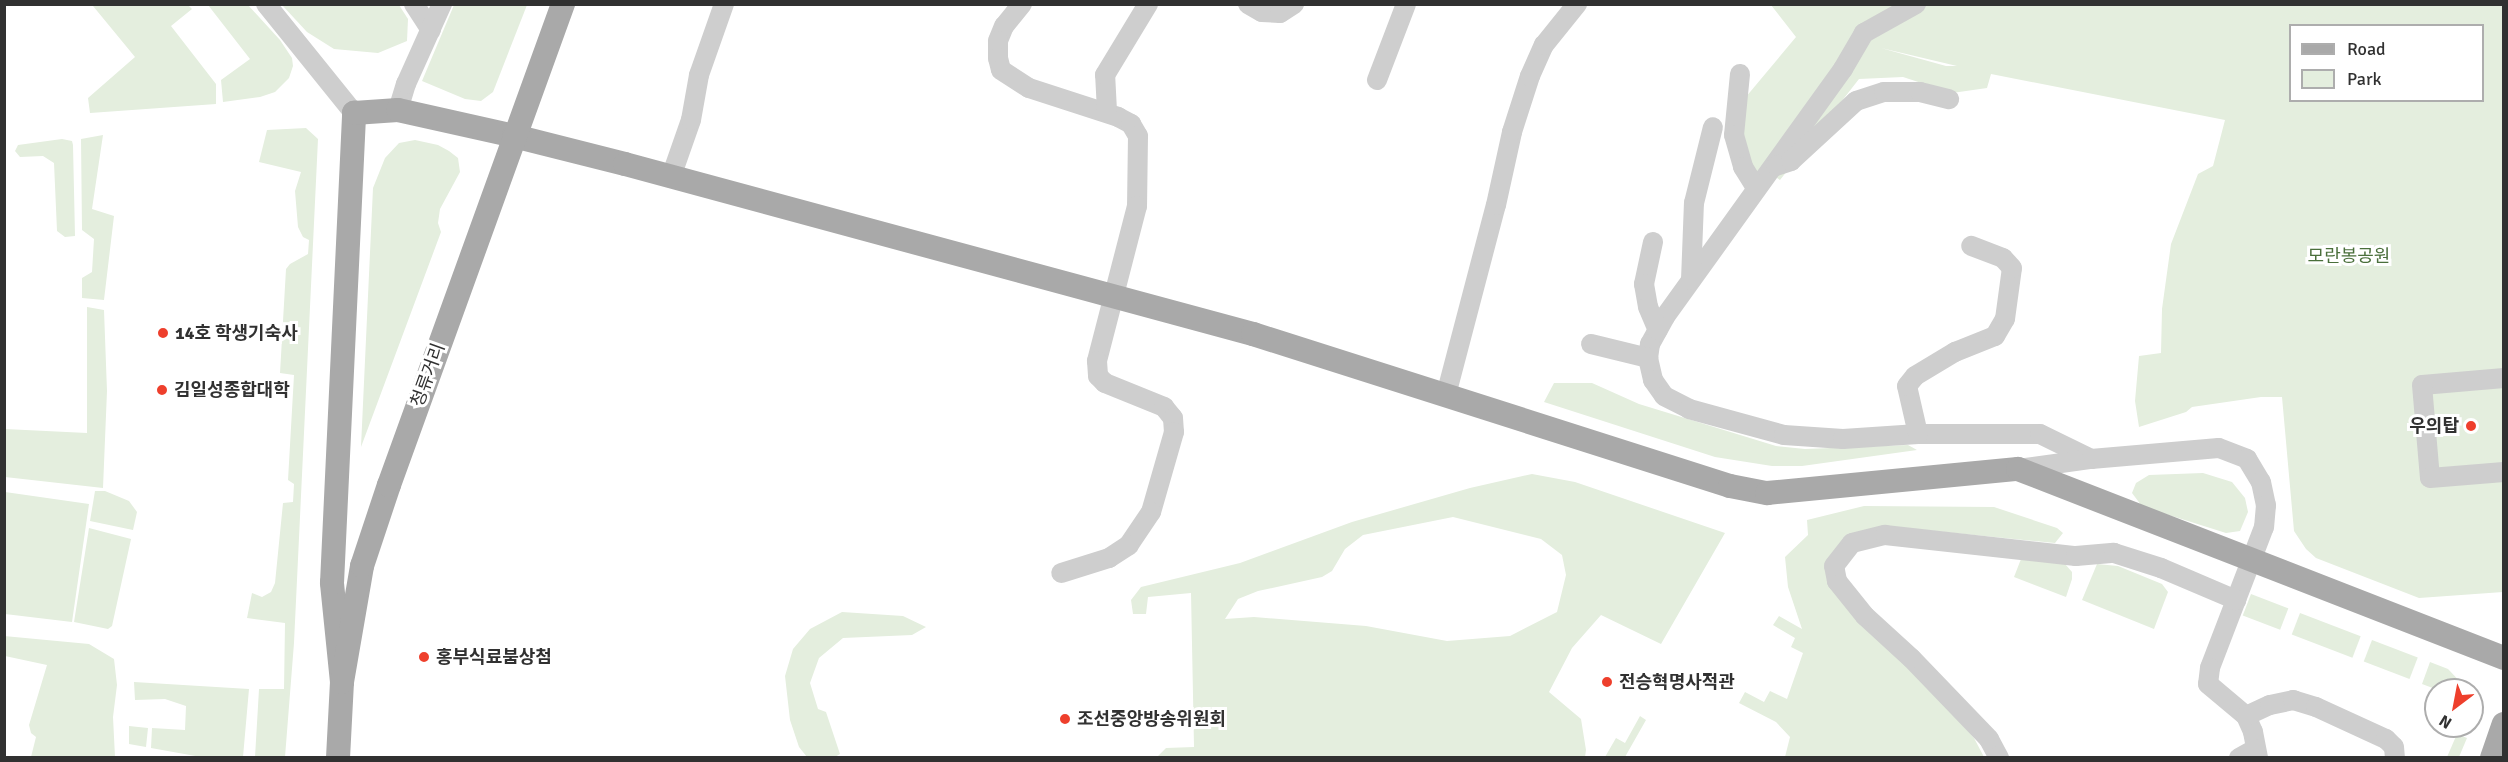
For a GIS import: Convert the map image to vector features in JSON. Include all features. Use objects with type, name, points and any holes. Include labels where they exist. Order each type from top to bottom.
[{"type":"main road","name":"청류거리","points":[[338,758],[342,682],[362,566],[563,4]]},
{"type":"main road","points":[[342,682],[332,583],[354,113],[398,110],[514,136],[671,177],[1253,334],[1706,481],[1767,493],[2018,469],[2504,658]]},
{"type":"main road","points":[[2492,758],[2504,724]]},
{"type":"street","points":[[266,4],[354,113]]},
{"type":"street","points":[[414,4],[431,30]]},
{"type":"street","points":[[398,110],[442,4]]},
{"type":"street","points":[[671,177],[691,120],[699,75],[724,4]]},
{"type":"street","points":[[1022,4],[1004,26],[998,41],[998,58],[1002,70],[1029,88],[1107,111],[1131,124],[1138,136],[1137,206],[1096,361],[1098,376],[1105,383],[1164,407],[1173,418],[1174,432],[1151,512],[1130,545],[1109,558],[1061,573]]},
{"type":"street","points":[[1107,111],[1106,75],[1148,4]]},
{"type":"street","points":[[1248,4],[1262,12],[1280,13],[1294,4]]},
{"type":"street","points":[[1377,80],[1406,4]]},
{"type":"street","points":[[1446,395],[1496,205],[1512,132],[1527,87],[1544,45],[1577,4]]},
{"type":"street","points":[[1916,4],[1864,33],[1843,69],[1691,280],[1650,344],[1648,358],[1653,380],[1664,396],[1689,409],[1794,435],[1843,439],[1918,434],[2040,434],[2091,459]]},
{"type":"street","points":[[1740,74],[1734,135],[1743,167],[1756,188]]},
{"type":"street","points":[[1770,168],[1791,160],[1856,101],[1884,92],[1920,92],[1949,99]]},
{"type":"street","points":[[1691,280],[1694,203],[1713,127]]},
{"type":"street","points":[[1653,242],[1644,284],[1648,307],[1658,330]]},
{"type":"street","points":[[1918,434],[1907,386],[1915,376],[1955,352],[1995,336],[2005,319],[2012,268],[2002,258],[1971,246]]},
{"type":"street","points":[[1591,344],[1648,358]]},
{"type":"street","points":[[2504,378],[2422,385],[2430,478],[2504,472]]},
{"type":"street","points":[[2018,469],[2091,459],[2219,448],[2247,459],[2261,482],[2266,505],[2264,526],[2210,668],[2208,684],[2246,716],[2253,732],[2251,754]]},
{"type":"street","points":[[1999,758],[1989,739],[1911,658],[1865,616],[1837,581],[1834,566],[1852,543],[1885,535],[2076,556],[2114,553],[2161,568],[2236,600]]},
{"type":"street","points":[[2246,716],[2270,705],[2293,700],[2316,707],[2386,739],[2394,747],[2396,758]]},
{"type":"green space","points":[[95,4],[188,5],[192,9],[171,26],[216,84],[216,104],[90,113],[88,98],[135,57],[93,6]]},
{"type":"green space","points":[[208,5],[248,5],[280,40],[292,58],[293,66],[289,78],[275,92],[260,97],[223,102],[221,80],[250,59]]},
{"type":"green space","points":[[282,5],[399,5],[408,19],[407,41],[378,53],[334,49],[307,32]]},
{"type":"green space","points":[[454,5],[527,5],[493,92],[481,101],[465,99],[422,81]]},
{"type":"green space","name":"모란봉공원","points":[[1771,5],[2503,5],[2503,592],[2419,598],[2316,558],[2306,549],[2294,531],[2282,397],[2261,397],[2192,407],[2186,412],[2139,427],[2135,401],[2139,356],[2161,353],[2162,309],[2171,244],[2198,174],[2213,166],[2225,120],[1991,74],[1987,88],[1952,93],[1903,77],[1859,79],[1780,180],[1764,169],[1759,173],[1748,170],[1740,104],[1796,37]],"holes":[[[1881,48],[1957,66],[1946,66]]]},
{"type":"green space","points":[[306,128],[318,139],[294,643],[285,757],[255,757],[259,689],[284,689],[285,623],[247,618],[252,593],[262,597],[271,592],[275,583],[283,503],[293,502],[294,484],[288,480],[294,375],[280,373],[286,269],[290,264],[308,254],[309,240],[303,237],[298,227],[295,191],[301,172],[259,162],[267,130]]},
{"type":"green space","points":[[103,135],[92,209],[114,216],[104,300],[82,298],[82,278],[92,272],[94,239],[82,230],[81,139]]},
{"type":"green space","points":[[62,139],[72,141],[73,145],[75,236],[65,237],[57,231],[54,163],[43,156],[20,157],[15,151],[18,145]]},
{"type":"green space","points":[[415,140],[438,145],[449,151],[458,158],[460,172],[440,209],[438,223],[441,232],[361,447],[373,188],[385,158],[399,143]]},
{"type":"green space","points":[[87,307],[104,310],[107,391],[103,488],[5,477],[5,429],[87,433]]},
{"type":"green space","points":[[1554,383],[1592,383],[1639,404],[1776,446],[1805,449],[1908,445],[1917,450],[1802,466],[1772,466],[1715,457],[1544,402]]},
{"type":"green space","points":[[2203,473],[2232,482],[2245,498],[2248,512],[2240,531],[2226,533],[2153,510],[2141,505],[2132,493],[2136,483],[2149,475]]},
{"type":"green space","points":[[1532,474],[1575,482],[1725,533],[1661,644],[1601,615],[1572,648],[1549,692],[1581,719],[1585,757],[1157,757],[1166,748],[1194,747],[1191,593],[1148,597],[1146,614],[1133,614],[1131,600],[1141,587],[1240,563],[1352,522],[1470,488]],"holes":[[[1453,517],[1541,539],[1562,555],[1566,575],[1557,612],[1510,636],[1447,641],[1366,626],[1254,617],[1225,619],[1238,599],[1258,591],[1322,577],[1332,571],[1345,549],[1363,535]]]},
{"type":"green space","points":[[95,491],[105,491],[129,501],[137,512],[133,530],[90,521]]},
{"type":"green space","points":[[5,492],[89,504],[72,622],[5,614]]},
{"type":"green space","points":[[1864,506],[1994,507],[2057,528],[2063,533],[2055,543],[1885,526],[1827,567],[1974,738],[1984,757],[1785,757],[1790,737],[1776,722],[1739,703],[1745,692],[1764,702],[1770,691],[1787,699],[1803,653],[1791,647],[1795,638],[1773,625],[1779,616],[1802,629],[1788,587],[1785,557],[1808,535],[1807,520]]},
{"type":"green space","points":[[89,528],[131,539],[112,626],[108,629],[74,622]]},
{"type":"green space","points":[[2021,559],[2065,564],[2072,572],[2066,597],[2014,577]]},
{"type":"green space","points":[[2097,564],[2118,566],[2162,584],[2168,592],[2154,629],[2082,600]]},
{"type":"green space","points":[[2251,594],[2288,608],[2280,630],[2243,615]]},
{"type":"green space","points":[[842,612],[903,616],[926,627],[912,635],[843,638],[819,658],[810,683],[818,709],[826,712],[840,754],[835,757],[807,757],[799,747],[790,720],[785,676],[793,649],[810,629]]},
{"type":"green space","points":[[2300,613],[2361,636],[2352,658],[2292,634]]},
{"type":"green space","points":[[4,636],[89,644],[114,659],[117,685],[113,717],[115,757],[31,757],[36,737],[31,733],[29,725],[47,665],[5,656]]},
{"type":"green space","points":[[2372,640],[2418,658],[2410,679],[2364,661]]},
{"type":"green space","points":[[2430,662],[2448,669],[2457,678],[2424,678]]},
{"type":"green space","points":[[134,682],[249,689],[243,757],[201,757],[151,748],[152,728],[185,730],[186,706],[165,699],[135,700]]},
{"type":"green space","points":[[1640,716],[1646,720],[1625,757],[1605,757],[1616,738],[1625,743]]},
{"type":"green space","points":[[129,726],[148,728],[146,747],[129,744]]},
{"type":"green space","points":[[2455,738],[2467,738],[2459,757],[2447,757]]},
{"type":"place","name":"14호 학생기숙사","points":[[163,333]]},
{"type":"place","name":"김일성종합대학","points":[[162,390]]},
{"type":"place","name":"우의탑","points":[[2471,426]]},
{"type":"place","name":"홍부식료붐상첨","points":[[424,657]]},
{"type":"place","name":"전승혁명사적관","points":[[1607,682]]},
{"type":"place","name":"조선중앙방송위원회","points":[[1065,719]]}]
